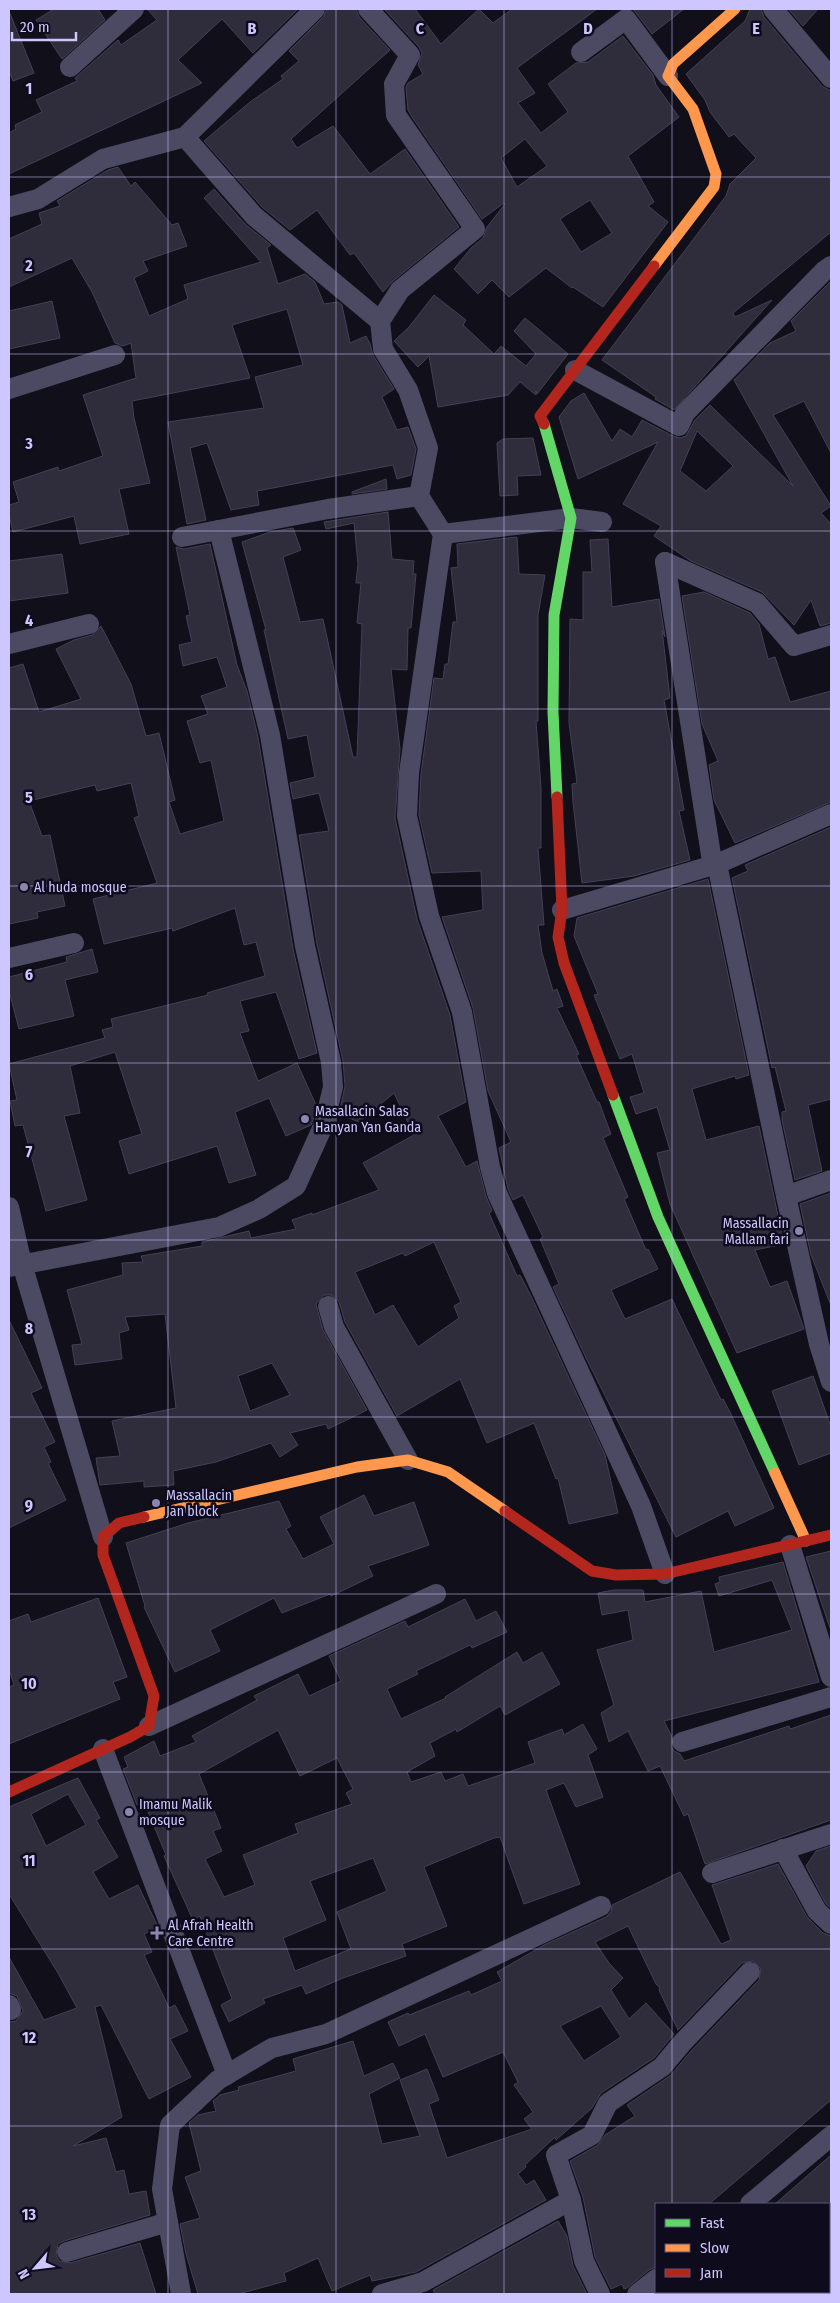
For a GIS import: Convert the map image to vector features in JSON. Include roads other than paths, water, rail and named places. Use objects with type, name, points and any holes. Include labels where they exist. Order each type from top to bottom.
[{"type":"street","points":[[70,67],[134,9]]},
{"type":"street","points":[[9,207],[38,199],[103,158],[185,137],[315,9]]},
{"type":"street","points":[[368,9],[410,55],[394,84],[396,115],[475,229],[400,290],[380,321],[383,349],[408,390],[428,448],[419,496],[443,534],[409,773],[407,816],[429,916],[462,1012],[490,1167],[497,1193],[641,1506],[665,1574]]},
{"type":"street","points":[[668,76],[673,64],[735,9]]},
{"type":"street","points":[[774,9],[831,78]]},
{"type":"street","points":[[581,52],[626,19],[693,108],[716,174],[714,187],[540,416],[546,428],[571,518],[554,615],[553,712],[562,910],[558,937],[564,962],[658,1217],[798,1543],[831,1677]]},
{"type":"street","points":[[185,137],[254,216],[380,321]]},
{"type":"street","points":[[575,370],[678,426],[685,413],[831,266]]},
{"type":"street","points":[[9,389],[115,355]]},
{"type":"street","points":[[182,537],[328,509],[419,496]]},
{"type":"street","points":[[443,534],[571,518],[602,522]]},
{"type":"street","points":[[16,1266],[219,1227],[259,1209],[296,1186],[324,1124],[332,1087],[331,1062],[306,946],[270,735],[219,530]]},
{"type":"street","points":[[831,635],[794,646],[757,603],[665,562],[711,855],[717,864],[786,1196],[825,1343],[831,1382]]},
{"type":"street","points":[[9,644],[89,624]]},
{"type":"street","points":[[562,910],[717,864],[831,814]]},
{"type":"street","points":[[9,958],[74,943]]},
{"type":"street","points":[[786,1196],[831,1180]]},
{"type":"street","points":[[9,1207],[16,1266],[103,1537],[103,1555],[154,1696],[149,1726]]},
{"type":"street","points":[[328,1306],[334,1326],[408,1460]]},
{"type":"street","points":[[103,1537],[119,1523],[358,1467],[408,1460],[448,1472],[592,1571],[616,1575],[665,1574],[831,1535]]},
{"type":"street","points":[[9,1791],[436,1594]]},
{"type":"street","points":[[682,1742],[831,1697]]},
{"type":"street","points":[[103,1749],[227,2075]]},
{"type":"street","points":[[712,1873],[831,1834]]},
{"type":"street","points":[[784,1849],[816,1912],[831,1924]]},
{"type":"street","points":[[181,2294],[162,2189],[170,2125],[218,2080],[272,2048],[326,2034],[601,1906]]},
{"type":"street","points":[[600,2294],[584,2261],[571,2200],[556,2155],[592,2135],[608,2103],[662,2067],[682,2043],[750,1972]]},
{"type":"street","points":[[751,2203],[831,2136]]},
{"type":"street","points":[[382,2294],[423,2282],[571,2200]]},
{"type":"street","points":[[67,2252],[168,2222]]},
{"type":"street","points":[[637,2294],[655,2280]]},
{"type":"place","name":"Al huda mosque","points":[[24,887]]},
{"type":"place","name":"Masallacin Salas Hanyan Yan Ganda","points":[[305,1119]]},
{"type":"place","name":"Massallacin Mallam fari","points":[[799,1231]]},
{"type":"place","name":"Massallacin Jan block","points":[[156,1503]]},
{"type":"place","name":"Imamu Malik mosque","points":[[129,1812]]},
{"type":"place","name":"Al Afrah Health Care Centre","points":[[157,1933]]}]
